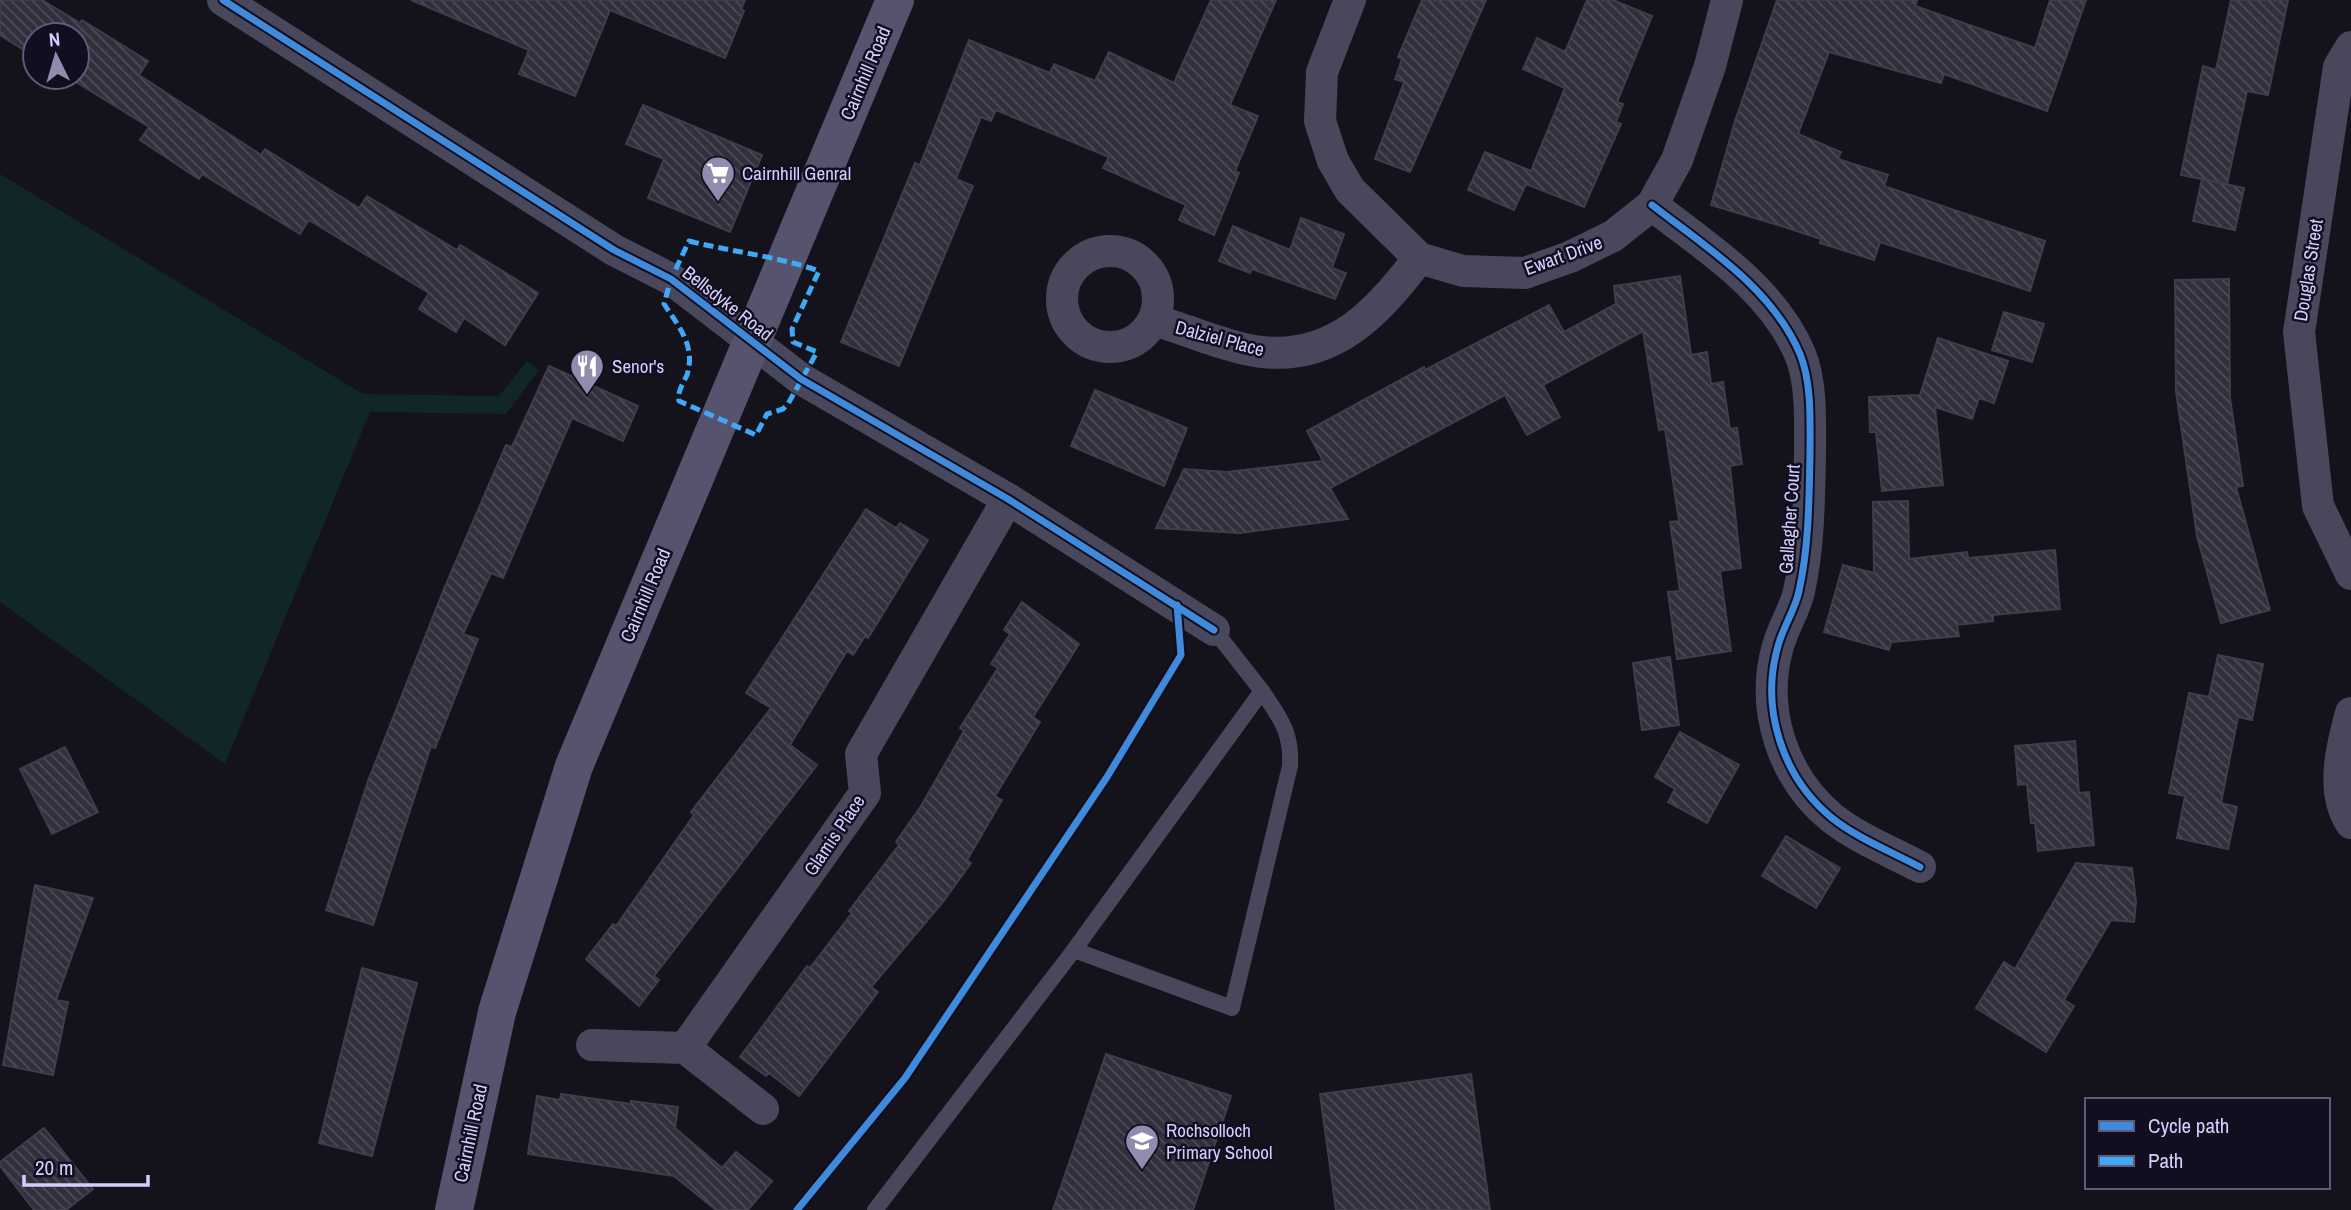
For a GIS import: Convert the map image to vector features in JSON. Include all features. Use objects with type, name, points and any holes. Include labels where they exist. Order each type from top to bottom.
[{"type":"main road","name":"Cairnhill Road","points":[[454,1210],[496,1012],[574,766],[895,0]]},
{"type":"street","name":"Bellsdyke Road","points":[[223,0],[614,250],[671,279],[801,379],[1008,499],[1214,630]]},
{"type":"street","name":"Ewart Drive","points":[[1350,0],[1322,72],[1320,121],[1333,161],[1350,190],[1419,258],[1463,271],[1525,272],[1570,257],[1613,236],[1652,205],[1676,160],[1710,66],[1727,0]]},
{"type":"street","name":"Douglas Street","points":[[2351,47],[2339,67],[2299,332],[2318,506],[2351,574]]},
{"type":"street","name":"Gallagher Court","points":[[1652,205],[1737,271],[1763,296],[1787,328],[1801,356],[1810,415],[1810,498],[1806,555],[1798,594],[1778,644],[1772,673],[1771,702],[1782,749],[1801,784],[1834,819],[1920,867]]},
{"type":"street","name":"Dalziel Place","points":[[1154,320],[1260,352],[1292,352],[1318,346],[1349,332],[1385,303],[1419,258]]},
{"type":"street","name":"Glamis Place","points":[[685,1048],[865,793],[861,754],[1008,499]]},
{"type":"street","points":[[2351,713],[2339,758],[2345,814],[2351,823]]},
{"type":"street","points":[[592,1045],[685,1048],[763,1109]]},
{"type":"lane","points":[[1074,950],[1231,1008],[1290,766],[1291,744],[1285,726],[1262,691],[1214,630]]},
{"type":"lane","points":[[875,1210],[1074,950],[1262,691]]},
{"type":"green space","points":[[0,174],[363,394],[499,396],[527,361],[539,370],[506,414],[370,412],[225,764],[0,602]]},
{"type":"building","points":[[0,0],[42,0],[77,21],[21,21],[21,48],[0,35]]},
{"type":"building","points":[[411,0],[745,0],[741,9],[744,11],[725,58],[610,10],[575,96],[519,74],[529,50]]},
{"type":"building","points":[[1211,0],[1276,0],[1230,105],[1258,116],[1235,171],[1239,173],[1214,235],[1179,220],[1186,205],[1103,168],[1109,157],[996,110],[991,121],[981,117],[956,179],[973,186],[899,366],[841,342],[915,163],[920,165],[969,40],[1050,73],[1054,64],[1095,81],[1109,52],[1174,83]]},
{"type":"building","points":[[1422,0],[1486,0],[1410,172],[1375,159],[1404,82],[1395,79],[1402,59],[1398,57]]},
{"type":"building","points":[[1587,0],[1613,0],[1652,16],[1617,102],[1623,104],[1616,122],[1621,124],[1584,207],[1526,184],[1514,210],[1468,190],[1485,152],[1531,171],[1565,88],[1523,69],[1537,38],[1565,52]]},
{"type":"building","points":[[1777,0],[1917,0],[1915,6],[2035,48],[2050,0],[2086,0],[2047,111],[1944,74],[1941,83],[1829,52],[1798,134],[1841,152],[1838,159],[1888,175],[1884,186],[2045,241],[2030,291],[1880,242],[1874,260],[1820,243],[1821,239],[1711,205],[1735,121]]},
{"type":"building","points":[[2231,0],[2288,0],[2268,95],[2247,91],[2227,184],[2181,175],[2203,66],[2216,70]]},
{"type":"building","points":[[91,26],[148,61],[139,75],[261,155],[265,149],[359,208],[367,196],[457,250],[460,245],[538,293],[505,345],[464,318],[456,332],[419,309],[429,293],[309,220],[300,234],[202,174],[199,179],[140,140],[149,127],[91,91]]},
{"type":"building","points":[[643,105],[762,155],[730,232],[648,198],[664,159],[626,144]]},
{"type":"building","points":[[2202,179],[2244,188],[2235,230],[2193,221]]},
{"type":"building","points":[[1301,218],[1344,234],[1332,268],[1346,273],[1335,299],[1252,269],[1250,273],[1219,261],[1233,226],[1290,250]]},
{"type":"building","points":[[1680,276],[1691,355],[1707,352],[1711,384],[1723,382],[1730,429],[1737,428],[1742,464],[1730,466],[1741,568],[1720,571],[1731,651],[1677,659],[1668,592],[1680,591],[1670,522],[1679,521],[1665,429],[1659,430],[1643,331],[1543,385],[1560,417],[1527,435],[1505,395],[1330,488],[1348,519],[1240,533],[1156,528],[1184,469],[1226,472],[1323,461],[1307,431],[1424,367],[1425,370],[1549,305],[1564,332],[1616,304],[1614,286]]},
{"type":"building","points":[[2229,279],[2230,398],[2243,486],[2236,487],[2270,610],[2221,623],[2197,536],[2176,392],[2175,280]]},
{"type":"building","points":[[2004,312],[2044,324],[2032,362],[1992,350]]},
{"type":"building","points":[[1938,338],[2008,361],[1994,403],[1979,398],[1972,419],[1935,407],[1943,485],[1882,491],[1876,432],[1870,432],[1869,397],[1920,395]]},
{"type":"building","points":[[549,366],[638,406],[623,441],[572,418],[503,578],[491,573],[463,634],[478,639],[435,748],[431,746],[373,925],[326,910],[368,781],[444,589],[506,445],[512,447]]},
{"type":"building","points":[[1095,390],[1187,428],[1164,486],[1071,446]]},
{"type":"building","points":[[1908,501],[1909,559],[1967,552],[1968,558],[2055,550],[2060,609],[1993,615],[1993,621],[1957,625],[1959,636],[1891,642],[1889,650],[1824,632],[1843,565],[1874,573],[1873,502]]},
{"type":"building","points":[[866,509],[896,528],[900,523],[928,540],[868,638],[865,636],[853,655],[847,651],[790,745],[817,765],[654,976],[659,980],[639,1006],[586,959],[613,924],[616,926],[694,815],[691,812],[771,708],[746,693]]},
{"type":"building","points":[[1022,602],[1079,644],[1033,717],[1040,722],[995,796],[1002,800],[967,860],[971,863],[943,902],[871,987],[878,992],[799,1096],[769,1073],[766,1076],[740,1057],[807,966],[810,968],[852,913],[849,911],[899,845],[896,842],[921,806],[964,731],[960,728],[998,668],[991,664],[1010,634],[1004,630]]},
{"type":"building","points":[[2218,655],[2263,664],[2252,720],[2238,717],[2221,803],[2237,807],[2228,849],[2177,838],[2185,796],[2169,793],[2189,693],[2209,697]]},
{"type":"building","points":[[1670,657],[1679,725],[1642,730],[1633,663]]},
{"type":"building","points":[[1680,732],[1739,765],[1707,823],[1668,802],[1675,789],[1655,777]]},
{"type":"building","points":[[2075,741],[2079,793],[2089,792],[2094,845],[2038,851],[2035,823],[2031,823],[2027,784],[2018,785],[2015,746]]},
{"type":"building","points":[[65,747],[98,812],[52,834],[20,769]]},
{"type":"building","points":[[1786,836],[1840,868],[1816,908],[1762,876]]},
{"type":"building","points":[[2076,863],[2132,868],[2136,902],[2134,922],[2111,920],[2064,1000],[2074,1006],[2046,1052],[1976,1008],[2004,962],[2015,969]]},
{"type":"building","points":[[35,885],[93,898],[56,1000],[68,1002],[53,1075],[3,1065]]},
{"type":"building","points":[[362,968],[417,983],[372,1156],[319,1143]]},
{"type":"building","points":[[1106,1054],[1231,1096],[1193,1210],[1053,1210]]},
{"type":"building","points":[[1471,1074],[1490,1210],[1336,1210],[1320,1094]]},
{"type":"building","points":[[561,1094],[631,1104],[631,1101],[678,1107],[675,1128],[722,1168],[736,1152],[772,1181],[748,1210],[716,1210],[674,1176],[528,1154],[537,1096],[560,1100]]},
{"type":"building","points":[[44,1128],[93,1189],[66,1210],[34,1210],[0,1166],[0,1162]]},
{"type":"marked path","points":[[689,241],[819,271],[792,329],[793,342],[817,352],[788,404],[783,409],[767,414],[756,435],[679,401],[689,365],[688,346],[664,304],[671,279],[689,241]]},
{"type":"cycle path","points":[[223,0],[614,250],[671,279],[801,379],[1008,499],[1214,630]]},
{"type":"cycle path","points":[[1652,205],[1736,270],[1755,289],[1788,330],[1804,365],[1810,416],[1807,540],[1797,598],[1778,646],[1772,693],[1774,717],[1788,762],[1800,783],[1832,818],[1863,838],[1920,867]]},
{"type":"cycle path","points":[[797,1210],[905,1078],[1107,777],[1181,655],[1177,605]]},
{"type":"place","name":"Cairnhill Genral","points":[[718,203]]},
{"type":"place","name":"Senor's","points":[[587,396]]},
{"type":"place","name":"Rochsolloch Primary School","points":[[1142,1171]]}]
